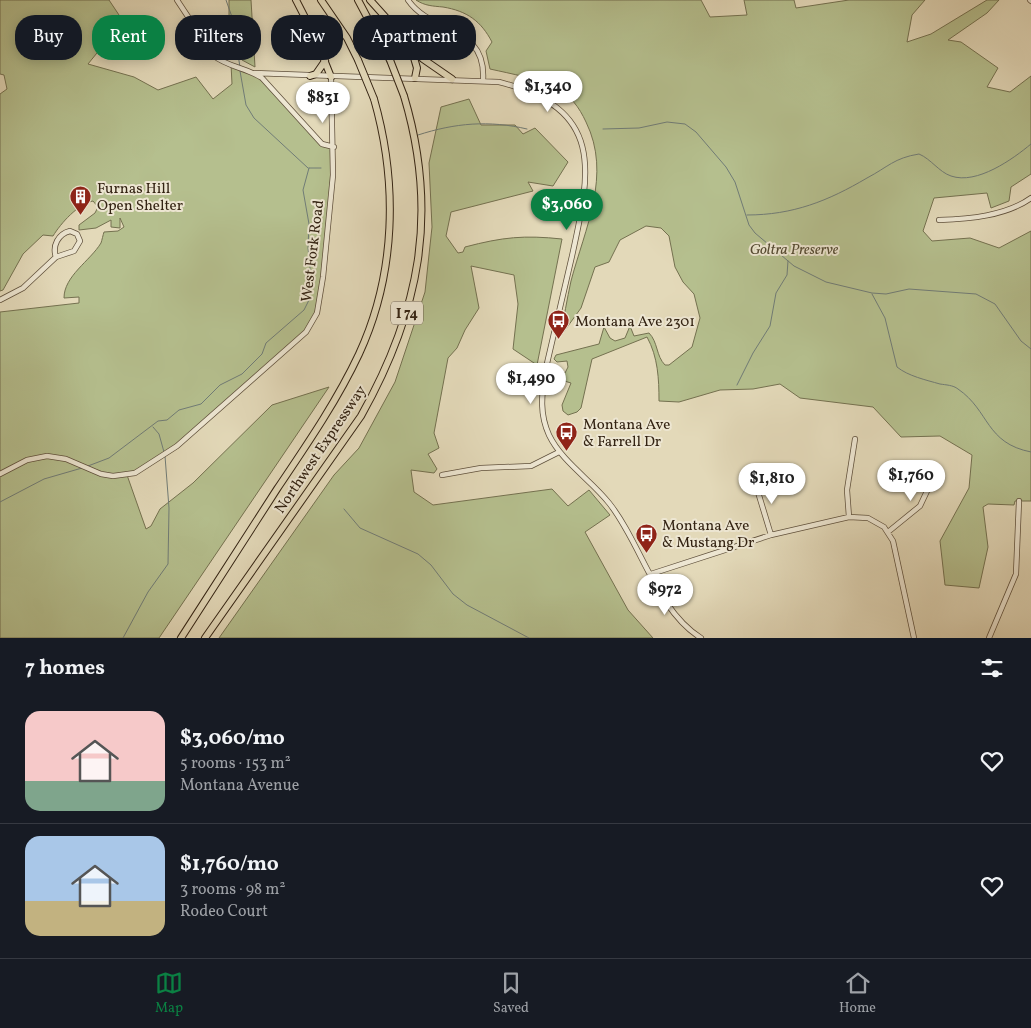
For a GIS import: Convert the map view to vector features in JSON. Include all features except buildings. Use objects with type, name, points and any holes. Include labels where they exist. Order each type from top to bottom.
[{"type":"highway","points":[[296,0],[315,36],[331,77]]},
{"type":"highway","name":"Northwest Expressway","points":[[180,638],[346,379],[371,324],[385,269],[391,202],[385,144],[374,99],[358,60],[347,38],[321,0]]},
{"type":"highway","name":"Northwest Expressway","points":[[205,638],[360,416],[378,385],[402,329],[418,264],[422,229],[420,167],[404,96],[390,60],[358,0]]},
{"type":"highway","points":[[370,0],[383,15]]},
{"type":"highway","points":[[415,78],[417,63],[416,60]]},
{"type":"highway","points":[[425,60],[452,79]]},
{"type":"highway","points":[[310,76],[316,74],[325,61]]},
{"type":"street","points":[[178,0],[211,52],[219,59],[254,72],[331,77],[452,79],[499,82],[530,91],[553,105],[573,126],[585,157],[587,175],[582,211],[541,400],[545,426],[560,452],[609,503],[670,606],[701,638]]},
{"type":"street","points":[[408,0],[423,16],[456,30],[468,38],[480,57],[484,71],[483,81]]},
{"type":"street","points":[[254,72],[278,93],[322,144],[334,147]]},
{"type":"street","name":"West Fork Road","points":[[0,474],[23,461],[40,456],[60,458],[96,472],[113,476],[127,475],[142,470],[172,449],[306,332],[319,305],[323,277],[334,147],[331,77]]},
{"type":"street","points":[[939,220],[988,215],[1016,206],[1031,198]]},
{"type":"street","points":[[0,300],[23,288],[56,257],[70,254],[77,248],[80,241],[77,234],[70,231],[62,234],[56,243],[56,257]]},
{"type":"street","points":[[850,516],[847,490],[855,439]]},
{"type":"street","points":[[442,475],[481,468],[531,466],[560,452]]},
{"type":"street","points":[[888,532],[920,506],[936,472]]},
{"type":"street","points":[[754,480],[771,535]]},
{"type":"street","points":[[989,638],[1016,574],[1019,501]]},
{"type":"street","points":[[651,574],[771,535],[850,516],[862,516],[874,520],[888,532],[895,548],[914,638]]},
{"type":"green space","points":[[0,0],[109,0],[119,15],[92,15],[92,59],[88,64],[134,77],[158,90],[196,77],[213,99],[232,84],[231,64],[254,73],[322,144],[334,147],[319,305],[309,327],[185,438],[142,470],[127,475],[146,529],[151,526],[160,509],[193,483],[272,405],[329,387],[159,638],[0,638],[0,312],[79,303],[79,297],[64,298],[68,283],[101,243],[104,232],[118,231],[124,227],[120,218],[120,228],[111,227],[111,220],[96,228],[79,230],[79,225],[95,213],[98,207],[93,201],[87,203],[70,215],[53,236],[43,235],[23,254],[3,290],[0,291],[0,94],[7,89],[4,75],[0,74]]},
{"type":"green space","points":[[229,0],[251,0],[252,15],[229,15]]},
{"type":"green space","name":"Goltra Preserve","points":[[416,0],[701,0],[710,17],[747,15],[744,0],[794,0],[796,8],[849,0],[925,0],[912,15],[907,42],[931,34],[987,0],[999,0],[987,13],[948,40],[961,42],[998,68],[987,87],[1010,92],[1031,76],[1031,174],[1011,187],[1009,201],[991,208],[987,193],[934,198],[923,231],[932,241],[970,238],[999,248],[1031,231],[1031,501],[1015,501],[1014,505],[988,504],[983,507],[988,547],[979,588],[945,585],[940,541],[969,488],[972,455],[940,436],[901,437],[873,407],[800,398],[780,384],[753,389],[720,390],[679,402],[659,401],[656,360],[647,337],[592,359],[581,408],[577,412],[568,415],[563,411],[562,405],[571,383],[551,377],[551,372],[565,373],[568,367],[567,361],[557,362],[554,359],[556,355],[599,344],[604,327],[610,338],[615,341],[625,338],[630,326],[634,336],[649,333],[662,361],[665,365],[669,365],[692,347],[700,318],[694,294],[683,282],[675,267],[669,236],[661,228],[646,226],[620,240],[609,262],[595,267],[581,308],[560,337],[571,281],[594,202],[597,162],[586,122],[574,102],[556,88],[532,79],[490,69],[486,51],[492,42],[476,21],[476,15],[468,15],[452,9]]},
{"type":"green space","points":[[242,60],[255,60],[255,67]]},
{"type":"green space","points":[[469,99],[481,125],[515,125],[523,134],[535,128],[568,162],[553,186],[528,182],[533,191],[451,212],[446,236],[458,253],[463,252],[465,247],[502,239],[536,237],[562,239],[537,365],[513,349],[518,304],[514,275],[471,266],[479,308],[465,330],[457,348],[448,358],[434,433],[439,448],[428,454],[437,469],[434,473],[411,470],[414,492],[433,505],[552,489],[568,506],[589,490],[610,515],[585,532],[628,610],[653,638],[219,638],[334,475],[359,448],[395,382],[425,292],[432,227],[429,163],[441,107]]},
{"type":"waterway","points":[[226,0],[232,17],[240,67]]},
{"type":"waterway","points":[[240,71],[246,105],[254,118],[308,168]]},
{"type":"waterway","points":[[603,129],[639,128],[667,122],[685,124],[696,132],[726,167],[735,182],[749,225],[755,233],[794,266],[826,282],[872,293],[886,294],[909,289],[976,294],[995,304],[1021,341],[1031,349]]},
{"type":"waterway","points":[[418,135],[459,125],[472,124],[499,124],[527,129]]},
{"type":"waterway","points":[[747,215],[780,212],[824,200],[853,186],[891,163],[910,156],[919,154],[951,176],[961,178],[972,177],[983,174],[1005,163],[1031,144]]},
{"type":"waterway","points":[[309,168],[321,168]]},
{"type":"waterway","points":[[88,466],[109,458],[158,421],[167,420],[179,410],[201,404],[220,385],[242,374],[262,354],[266,343],[304,310],[309,300],[310,267],[308,248],[309,224],[303,190],[309,168]]},
{"type":"waterway","points":[[737,385],[753,353],[770,326],[776,293],[787,275],[788,261]]},
{"type":"waterway","points":[[872,294],[885,318],[897,367],[917,377],[956,388],[976,407],[996,434],[1016,448],[1031,452]]},
{"type":"waterway","points":[[153,427],[159,434],[164,452]]},
{"type":"waterway","points":[[123,638],[148,592],[168,564],[169,508],[165,456]]},
{"type":"waterway","points":[[0,502],[44,479],[82,468]]},
{"type":"waterway","points":[[344,509],[360,528],[418,554],[431,565],[453,594],[467,605],[529,638]]},
{"type":"place","name":"Furnas Hill Open Shelter","points":[[81,216]]},
{"type":"place","name":"Montana Ave 2301","points":[[559,340]]},
{"type":"place","name":"Montana Ave & Farrell Dr","points":[[567,452]]},
{"type":"place","name":"Montana Ave & Mustang Dr","points":[[646,553]]}]
